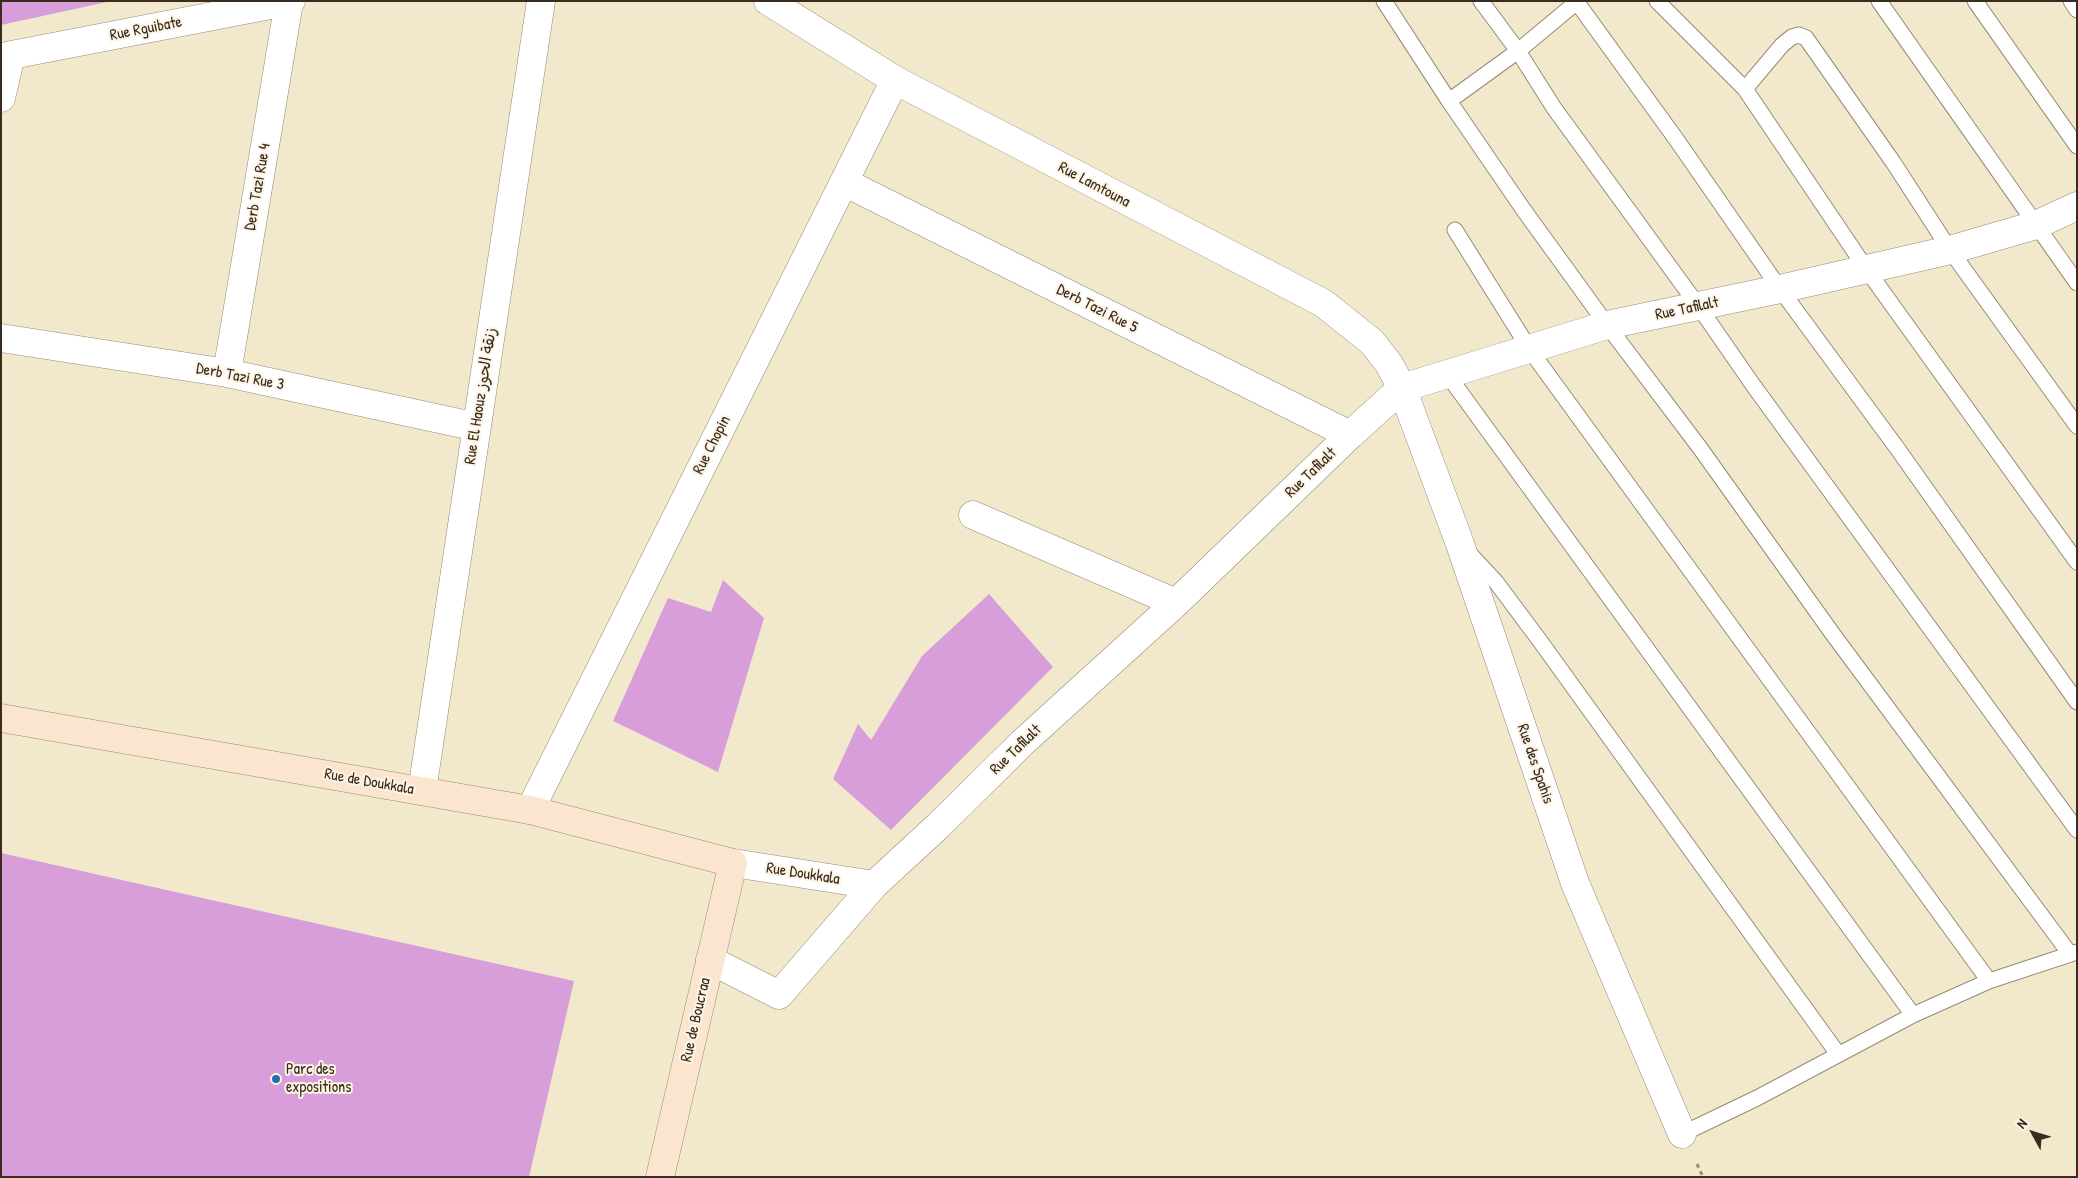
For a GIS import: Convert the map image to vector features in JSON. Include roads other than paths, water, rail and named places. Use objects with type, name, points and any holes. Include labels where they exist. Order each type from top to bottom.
[{"type":"street","name":"Rue El Haouz زنقة الحوز","points":[[422,791],[541,1]]},
{"type":"street","name":"Rue Lamtouna","points":[[768,1],[895,80],[1323,303],[1372,342],[1389,364],[1402,388]]},
{"type":"street","name":"Rue Rguibate","points":[[6,56],[290,2]]},
{"type":"street","name":"Derb Tazi Rue 4","points":[[227,373],[290,2]]},
{"type":"street","points":[[1,98],[6,56]]},
{"type":"street","name":"Rue Chopin","points":[[530,810],[895,80]]},
{"type":"street","name":"Derb Tazi Rue 5","points":[[844,182],[1350,435]]},
{"type":"street","name":"Rue Tafilalt","points":[[710,960],[779,995],[874,885],[938,826],[1022,743],[1176,603],[1350,435],[1402,388],[1607,325],[1780,290],[1950,250],[2036,225],[2077,206]]},
{"type":"street","name":"Derb Tazi Rue 3","points":[[1,338],[227,373],[477,427]]},
{"type":"street","name":"Rue des Spahis","points":[[1402,388],[1460,544],[1575,883],[1682,1134]]},
{"type":"street","points":[[973,515],[1176,603]]},
{"type":"street","name":"Rue de Doukkala","points":[[1,718],[530,810],[733,863]]},
{"type":"street","name":"Rue Doukkala","points":[[733,863],[874,885]]},
{"type":"street","name":"Rue de Boucraa","points":[[660,1177],[733,863]]},
{"type":"lane","points":[[1384,1],[1448,102],[1607,325],[1700,448],[1832,633],[2073,953],[1989,981],[1913,1015],[1757,1098],[1682,1134]]},
{"type":"lane","points":[[1481,1],[1518,51],[1554,108],[1699,307],[1776,417],[2077,830]]},
{"type":"lane","points":[[1657,1],[1745,89],[1866,270],[2077,562]]},
{"type":"lane","points":[[1879,1],[2077,283]]},
{"type":"lane","points":[[1975,1],[2077,146]]},
{"type":"lane","points":[[2071,1],[2077,10]]},
{"type":"lane","points":[[1448,102],[1518,51],[1577,2],[1676,139],[1780,290],[1891,440],[2077,702]]},
{"type":"lane","points":[[1745,89],[1792,37],[1799,35],[1806,38],[1893,162],[1950,250],[2077,426]]},
{"type":"lane","points":[[1455,230],[1530,350],[1989,981]]},
{"type":"lane","points":[[1448,374],[1913,1015]]},
{"type":"lane","points":[[1460,544],[1496,582],[1540,641],[1838,1054]]},
{"type":"place","name":"Parc des expositions","points":[[276,1079]]}]
